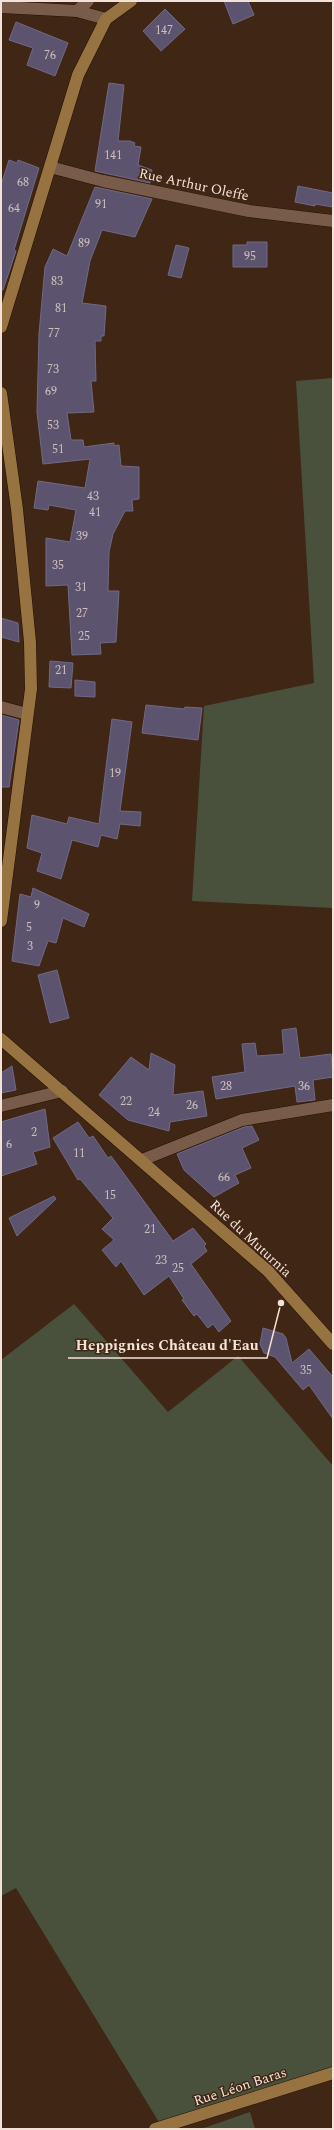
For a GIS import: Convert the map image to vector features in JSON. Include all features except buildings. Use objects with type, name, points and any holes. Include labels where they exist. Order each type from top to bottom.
[{"type":"street","points":[[77,10],[88,1]]},
{"type":"street","points":[[1,327],[78,75],[106,19],[131,1]]},
{"type":"street","points":[[1,8],[77,10],[106,19]]},
{"type":"street","name":"Rue Arthur Oleffe","points":[[50,167],[103,181],[249,211],[333,221]]},
{"type":"street","points":[[1,393],[17,509],[30,642],[31,689],[1,921]]},
{"type":"street","points":[[1,707],[27,714]]},
{"type":"street","name":"Rue du Muturnia","points":[[1,1039],[268,1271],[333,1344]]},
{"type":"street","points":[[1,1106],[62,1091]]},
{"type":"street","points":[[142,1160],[242,1120],[333,1105]]},
{"type":"street","name":"Rue Léon Baras","points":[[156,2129],[333,2073]]},
{"type":"green space","points":[[333,378],[333,908],[192,901],[204,706],[314,683],[296,381]]},
{"type":"green space","points":[[74,1304],[168,1412],[238,1356],[333,1466],[333,2074],[162,2127],[16,1888],[1,1896],[1,1360]]},
{"type":"green space","points":[[250,2112],[255,2129],[201,2129]]},
{"type":"place","name":"Heppignies Château d'Eau","points":[[281,1303]]}]
